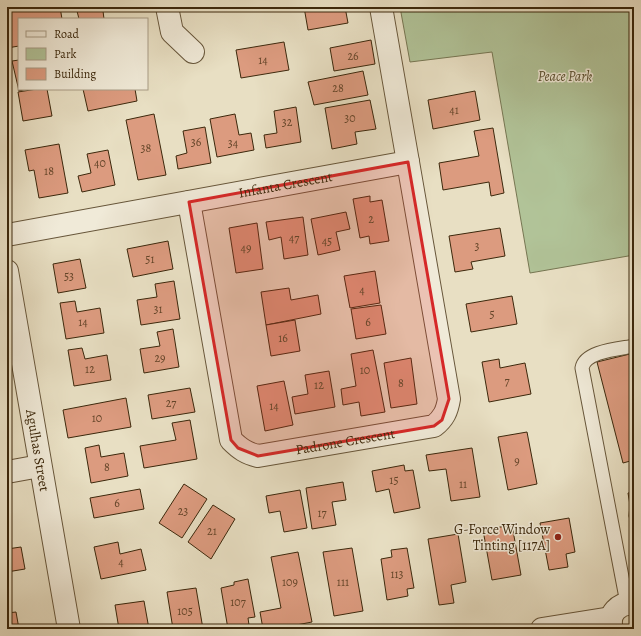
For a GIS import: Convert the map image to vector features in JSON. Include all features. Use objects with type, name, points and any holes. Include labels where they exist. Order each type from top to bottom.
[{"type":"street","points":[[167,7],[172,32],[193,52]]},
{"type":"street","points":[[381,7],[408,162]]},
{"type":"street","name":"Padrone Crescent","points":[[189,202],[232,440],[238,448],[246,453],[258,456],[434,426],[442,420],[447,410],[449,399],[408,162]]},
{"type":"street","name":"Infanta Crescent","points":[[7,235],[408,162]]},
{"type":"street","name":"Agulhas Street","points":[[7,271],[68,629]]},
{"type":"street","points":[[7,472],[40,466]]},
{"type":"street","points":[[542,629],[612,624],[617,608],[631,604]]},
{"type":"lane","points":[[631,604],[582,368],[583,362],[590,356],[634,346]]},
{"type":"highlighted area","points":[[408,162],[449,399],[442,420],[434,426],[258,456],[238,448],[231,440],[189,202]]},
{"type":"green space","name":"Peace Park","points":[[400,7],[634,7],[630,22],[634,23],[634,255],[530,273],[492,52],[410,62]]},
{"type":"building","points":[[7,7],[60,7],[62,18],[18,18],[18,46],[7,48]]},
{"type":"building","points":[[76,7],[113,7],[114,9],[103,11],[104,18],[79,18]]},
{"type":"building","points":[[229,7],[250,7],[230,11]]},
{"type":"building","points":[[304,7],[345,7],[348,23],[308,30]]},
{"type":"building","points":[[371,40],[375,64],[334,71],[330,48]]},
{"type":"building","points":[[284,42],[289,70],[241,78],[236,50]]},
{"type":"building","points":[[18,60],[18,87],[12,61]]},
{"type":"building","points":[[363,71],[368,95],[314,105],[308,82]]},
{"type":"building","points":[[47,90],[52,116],[23,121],[18,92]]},
{"type":"building","points":[[83,90],[135,90],[137,101],[88,111]]},
{"type":"building","points":[[475,91],[480,120],[433,129],[428,100]]},
{"type":"building","points":[[370,100],[376,129],[355,132],[357,144],[332,149],[325,108]]},
{"type":"building","points":[[296,107],[301,142],[266,148],[264,135],[277,133],[274,111]]},
{"type":"building","points":[[154,114],[166,175],[138,180],[126,120]]},
{"type":"building","points":[[235,114],[239,135],[251,133],[254,150],[217,157],[210,119]]},
{"type":"building","points":[[205,127],[211,163],[178,169],[176,156],[187,153],[183,131]]},
{"type":"building","points":[[493,128],[504,193],[491,196],[489,182],[443,190],[439,163],[479,156],[474,131]]},
{"type":"building","points":[[59,144],[68,193],[39,198],[34,170],[29,171],[25,150]]},
{"type":"building","points":[[108,150],[115,185],[82,192],[78,176],[91,173],[87,154]]},
{"type":"building","points":[[370,196],[370,202],[382,200],[389,241],[370,244],[369,236],[360,238],[353,199]]},
{"type":"building","points":[[346,212],[350,229],[336,232],[340,250],[318,255],[311,219]]},
{"type":"building","points":[[303,217],[308,255],[284,259],[281,237],[269,240],[266,222]]},
{"type":"building","points":[[257,223],[263,269],[236,273],[229,228]]},
{"type":"building","points":[[500,228],[505,256],[471,262],[473,269],[455,272],[449,236]]},
{"type":"building","points":[[168,241],[173,269],[133,277],[127,249]]},
{"type":"building","points":[[80,259],[86,288],[58,293],[53,264]]},
{"type":"building","points":[[375,271],[380,303],[350,308],[344,276]]},
{"type":"building","points":[[174,281],[180,319],[141,325],[137,300],[157,297],[155,284]]},
{"type":"building","points":[[289,288],[291,300],[318,295],[321,314],[266,325],[261,292]]},
{"type":"building","points":[[512,296],[517,324],[471,332],[466,304]]},
{"type":"building","points":[[75,301],[77,312],[100,308],[104,333],[66,339],[60,303]]},
{"type":"building","points":[[381,305],[386,334],[356,339],[351,309]]},
{"type":"building","points":[[295,320],[300,351],[271,356],[266,325]]},
{"type":"building","points":[[173,329],[179,367],[144,373],[140,349],[160,346],[157,332]]},
{"type":"building","points":[[82,348],[85,359],[107,355],[111,380],[74,386],[68,350]]},
{"type":"building","points":[[373,350],[385,412],[361,416],[359,402],[343,405],[341,389],[356,386],[351,354]]},
{"type":"building","points":[[634,353],[634,460],[623,463],[597,362]]},
{"type":"building","points":[[411,358],[417,404],[391,408],[384,363]]},
{"type":"building","points":[[499,359],[500,368],[525,363],[531,394],[489,402],[482,362]]},
{"type":"building","points":[[329,371],[335,407],[295,414],[292,397],[308,394],[305,375]]},
{"type":"building","points":[[284,381],[293,425],[265,431],[257,386]]},
{"type":"building","points":[[190,388],[195,412],[152,419],[148,395]]},
{"type":"building","points":[[126,398],[131,427],[68,438],[63,410]]},
{"type":"building","points":[[190,420],[197,459],[144,468],[140,446],[176,440],[172,423]]},
{"type":"building","points":[[527,432],[537,484],[508,490],[498,437]]},
{"type":"building","points":[[99,445],[101,457],[124,453],[128,476],[91,483],[85,448]]},
{"type":"building","points":[[472,448],[480,497],[451,501],[446,469],[429,471],[426,455]]},
{"type":"building","points":[[404,465],[405,471],[413,470],[420,508],[394,513],[389,489],[376,492],[372,471]]},
{"type":"building","points":[[343,482],[346,500],[332,502],[336,525],[312,529],[306,488]]},
{"type":"building","points":[[184,484],[207,499],[182,538],[159,523]]},
{"type":"building","points":[[140,489],[144,509],[94,518],[90,498]]},
{"type":"building","points":[[300,490],[307,528],[284,532],[280,511],[269,513],[266,496]]},
{"type":"building","points":[[634,492],[634,536],[629,516],[630,505],[628,493]]},
{"type":"building","points":[[213,505],[235,519],[211,559],[188,542]]},
{"type":"building","name":"G-Force Window Tinting [117A]","points":[[569,518],[575,552],[566,554],[568,567],[549,570],[540,523]]},
{"type":"building","points":[[512,525],[521,575],[492,580],[483,530]]},
{"type":"building","points":[[458,534],[466,582],[451,585],[454,603],[439,605],[428,539]]},
{"type":"building","points":[[118,542],[120,554],[141,549],[146,570],[101,579],[94,547]]},
{"type":"building","points":[[21,547],[25,569],[7,572],[7,549]]},
{"type":"building","points":[[352,548],[363,611],[334,616],[323,552]]},
{"type":"building","points":[[407,548],[414,588],[407,589],[408,596],[387,600],[381,559],[392,557],[391,550]]},
{"type":"building","points":[[298,552],[312,622],[286,627],[287,629],[263,629],[260,612],[281,608],[271,557]]},
{"type":"building","points":[[248,579],[255,617],[248,618],[249,625],[228,629],[221,588],[234,585],[234,582]]},
{"type":"building","points":[[196,588],[203,629],[173,629],[167,592]]},
{"type":"building","points":[[144,601],[149,629],[119,629],[115,605]]},
{"type":"building","points":[[16,612],[19,629],[7,629],[7,613]]},
{"type":"place","name":"G-Force Window Tinting [117A]","points":[[558,537]]}]
